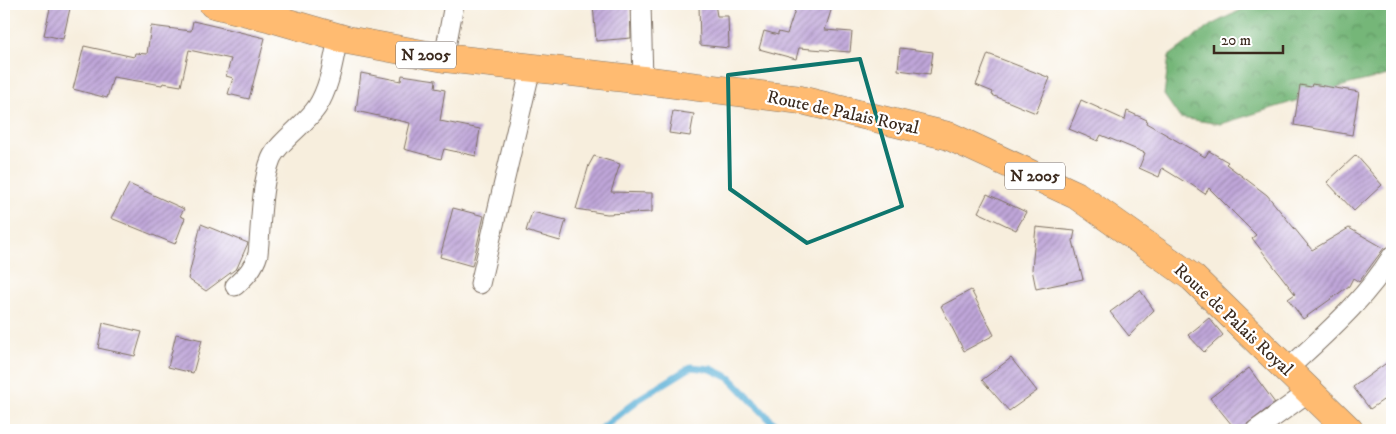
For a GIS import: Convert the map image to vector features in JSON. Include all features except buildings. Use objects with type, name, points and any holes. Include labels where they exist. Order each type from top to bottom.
[{"type":"main road","name":"Route de Palais Royal","points":[[213,4],[338,38],[444,58],[801,100],[948,136],[1076,196],[1193,278],[1349,430]]},
{"type":"street","points":[[444,58],[454,4]]},
{"type":"street","points":[[641,4],[643,80]]},
{"type":"street","points":[[235,286],[247,276],[255,265],[271,158],[279,146],[292,135],[316,108],[330,77],[338,38]]},
{"type":"street","points":[[480,284],[531,68]]},
{"type":"street","points":[[1288,370],[1374,284],[1392,256]]},
{"type":"street","points":[[1256,430],[1310,391]]},
{"type":"highlighted area","points":[[860,59],[902,206],[807,243],[730,189],[728,75]]},
{"type":"green space","points":[[1253,4],[1392,4],[1392,74],[1350,84],[1221,124],[1180,118],[1164,95],[1169,56],[1211,25]]},
{"type":"waterway","points":[[600,430],[639,399],[691,367],[711,369],[730,378],[780,430]]}]
